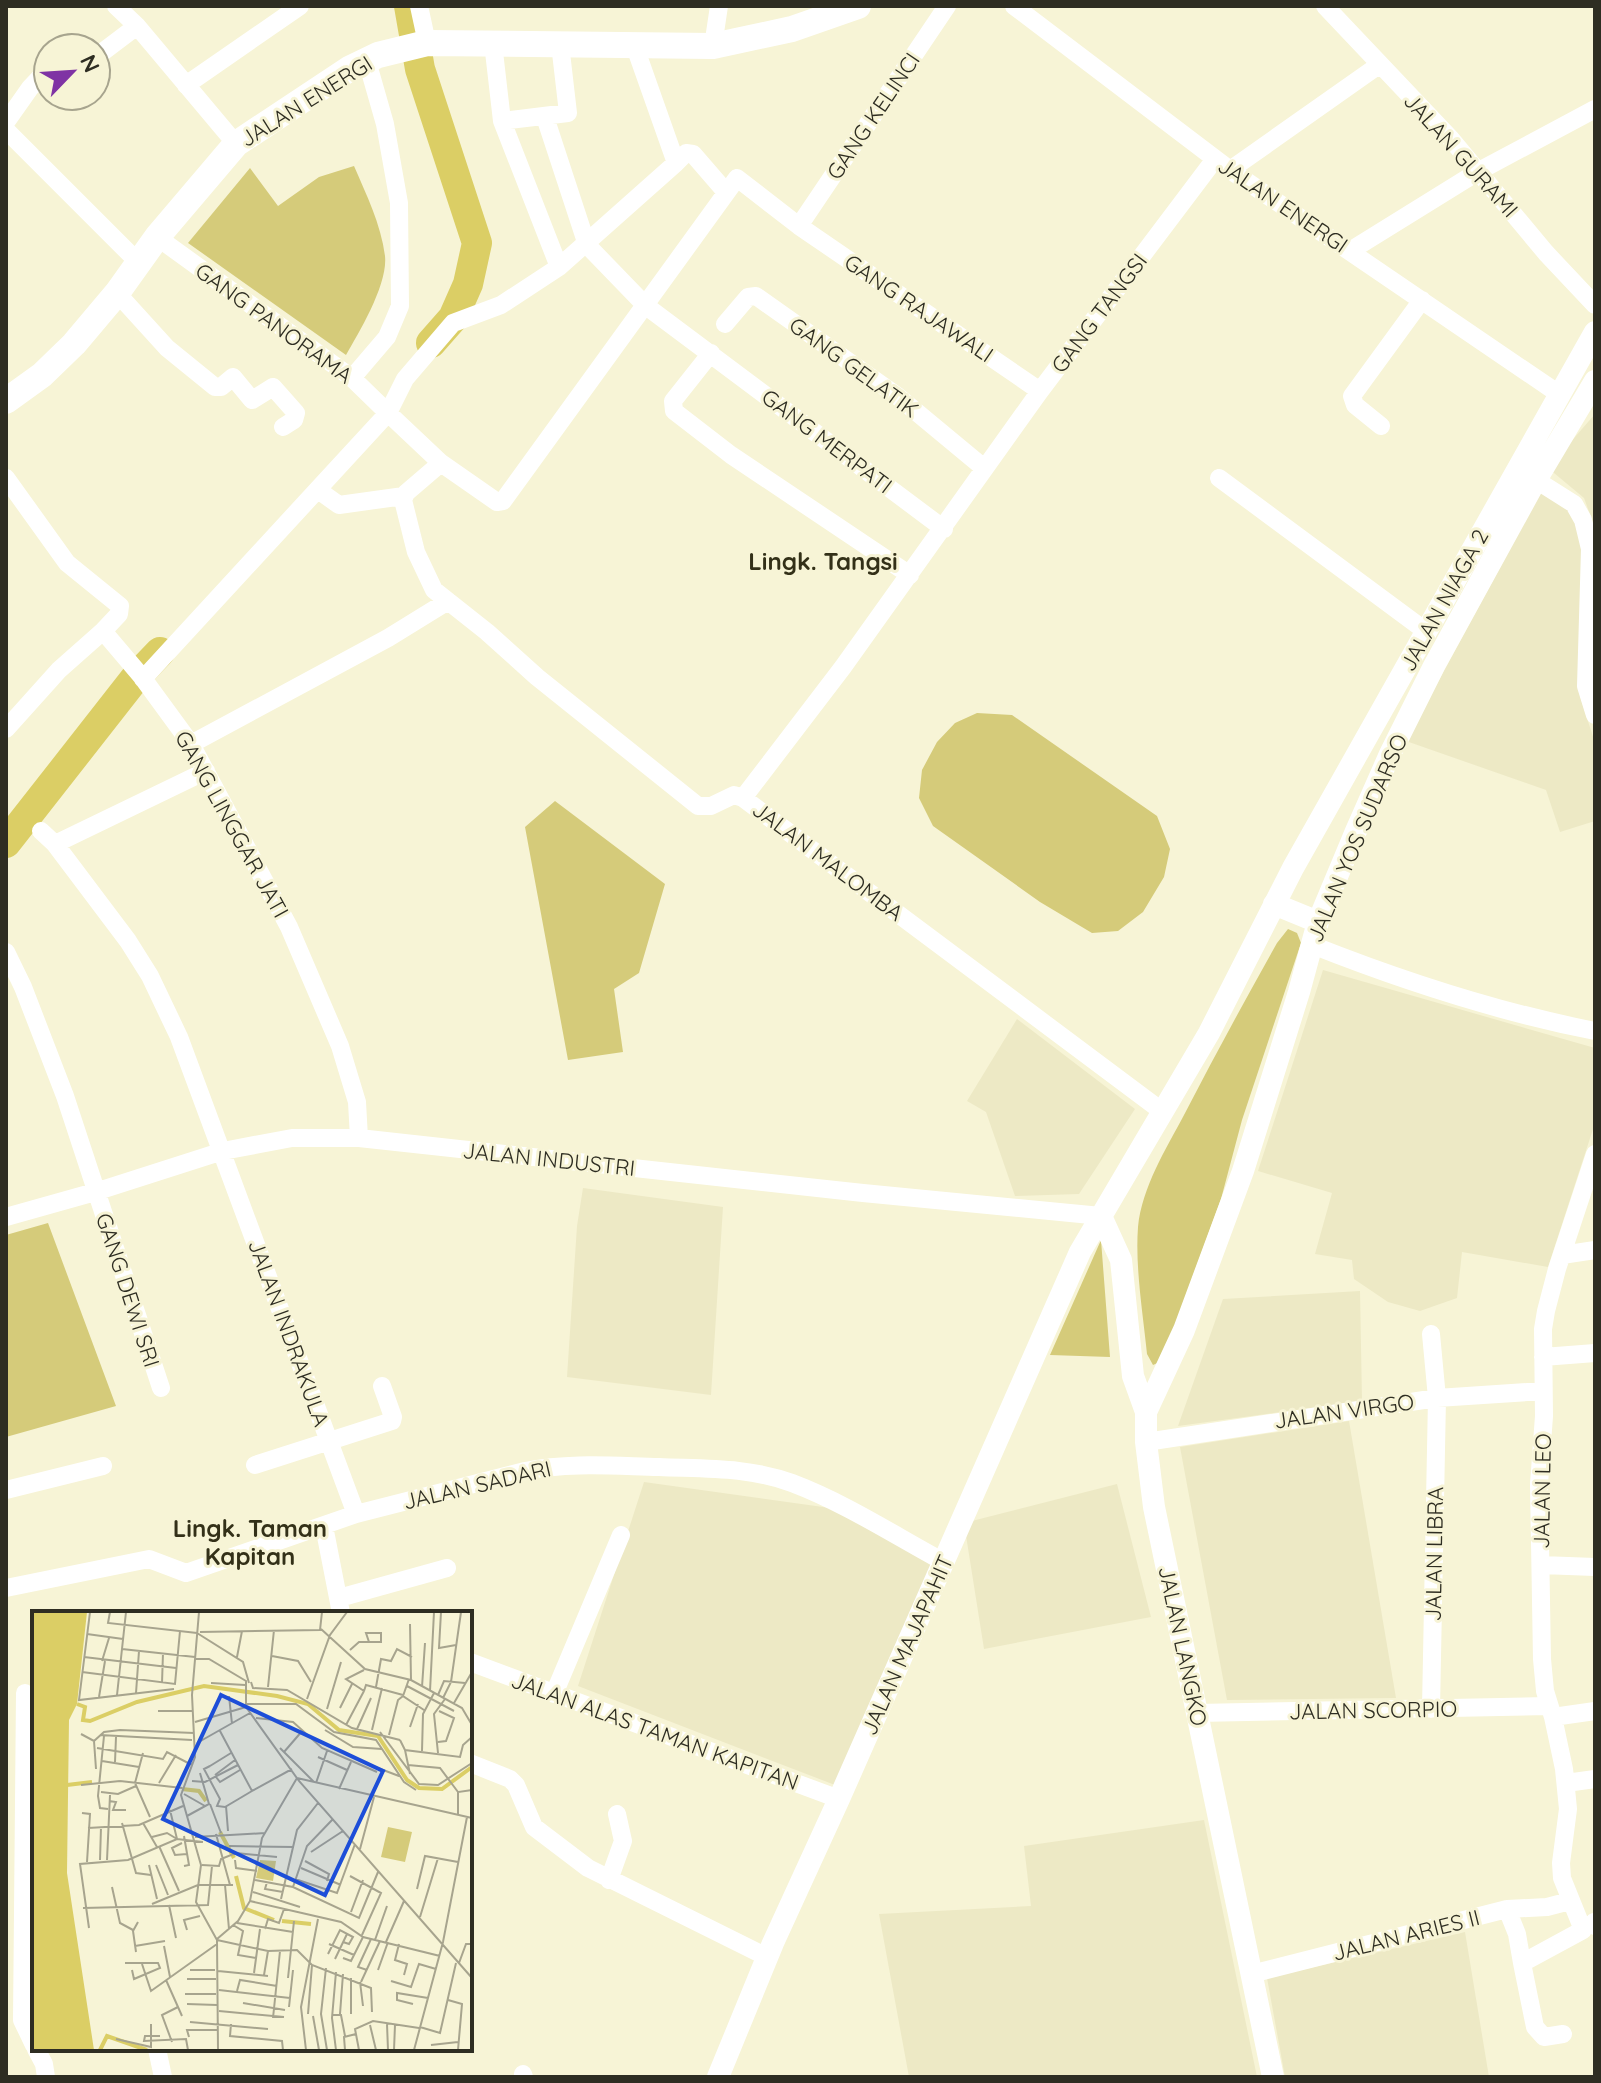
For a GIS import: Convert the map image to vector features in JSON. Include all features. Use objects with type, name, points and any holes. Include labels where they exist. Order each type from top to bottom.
[{"type":"highway","name":"JALAN ENERGI","points":[[6,401],[42,375],[74,344],[117,293],[157,237],[236,144],[323,84],[367,61],[426,44],[713,46],[792,29],[858,6]]},
{"type":"main road","name":"JALAN NIAGA 2","points":[[1274,904],[1595,332]]},
{"type":"main road","name":"JALAN YOS SUDARSO","points":[[1146,1412],[1184,1330],[1243,1171],[1318,922],[1390,754],[1434,666],[1536,480],[1595,381]]},
{"type":"main road","points":[[1101,1216],[1209,1033],[1274,904],[1318,922]]},
{"type":"main road","name":"JALAN LANGKO","points":[[1101,1216],[1121,1260],[1133,1376],[1146,1412],[1146,1442],[1154,1507],[1273,2077]]},
{"type":"main road","name":"JALAN MAJAPAHIT","points":[[718,2077],[767,1957],[1080,1252],[1101,1216]]},
{"type":"street","points":[[116,6],[137,26],[236,144]]},
{"type":"street","points":[[186,85],[300,6]]},
{"type":"street","points":[[419,6],[426,44]]},
{"type":"street","points":[[713,46],[719,6]]},
{"type":"street","name":"GANG KELINCI","points":[[799,226],[947,6]]},
{"type":"street","name":"JALAN ENERGI","points":[[1014,6],[1222,164],[1559,394]]},
{"type":"street","name":"JALAN GURAMI","points":[[1325,6],[1479,171],[1546,253],[1595,305]]},
{"type":"street","points":[[112,45],[137,26]]},
{"type":"street","points":[[493,43],[502,121],[559,267]]},
{"type":"street","points":[[502,121],[569,111],[560,44]]},
{"type":"street","points":[[635,47],[676,163]]},
{"type":"street","points":[[352,378],[387,337],[400,306],[399,203],[385,124],[367,61]]},
{"type":"street","name":"GANG TANGSI","points":[[984,468],[1040,391],[1222,164],[1379,65]]},
{"type":"street","points":[[6,122],[32,86]]},
{"type":"street","points":[[1350,251],[1479,171],[1595,109]]},
{"type":"street","points":[[545,117],[587,245]]},
{"type":"street","points":[[6,130],[138,262]]},
{"type":"street","points":[[140,675],[318,490],[453,323],[501,305],[559,267],[686,153],[693,154],[725,191],[646,306]]},
{"type":"street","name":"GANG RAJAWALI","points":[[725,191],[734,180],[740,179],[799,226],[1040,391]]},
{"type":"street","name":"GANG PANORAMA","points":[[157,237],[352,378],[441,463],[497,502],[503,501],[646,306]]},
{"type":"street","name":"GANG MERPATI","points":[[587,245],[646,306],[944,529]]},
{"type":"street","points":[[117,293],[167,348],[215,387],[221,387],[233,377],[252,400],[273,387],[296,413],[294,420],[283,427]]},
{"type":"street","name":"GANG GELATIK","points":[[725,324],[748,297],[756,296],[896,395],[984,468]]},
{"type":"street","points":[[1381,426],[1355,405],[1352,396],[1422,300]]},
{"type":"street","points":[[711,353],[673,401],[674,411],[731,455],[910,575]]},
{"type":"street","points":[[318,490],[339,505],[404,496],[441,463]]},
{"type":"street","name":"JALAN MALOMBA","points":[[984,468],[944,529],[743,798],[1163,1112]]},
{"type":"street","points":[[6,478],[67,563],[120,606],[119,614],[59,670],[6,729]]},
{"type":"street","points":[[1219,478],[1427,632]]},
{"type":"street","points":[[1536,480],[1574,504],[1583,520],[1590,549],[1591,685],[1595,715]]},
{"type":"street","points":[[404,496],[416,552],[434,590],[698,806],[711,806],[734,795],[743,798]]},
{"type":"street","points":[[191,744],[388,638],[448,601]]},
{"type":"street","name":"GANG LINGGAR JATI","points":[[103,631],[191,744],[289,927],[340,1046],[357,1102],[359,1138]]},
{"type":"street","name":"JALAN INDRAKULA","points":[[206,771],[48,838],[128,941],[150,976],[184,1049],[356,1514]]},
{"type":"street","points":[[1312,945],[1424,986],[1548,1022],[1595,1031]]},
{"type":"street","name":"GANG DEWI SRI","points":[[6,952],[23,987],[65,1096],[161,1388]]},
{"type":"street","name":"JALAN INDUSTRI","points":[[6,1217],[223,1151],[292,1138],[359,1138],[1101,1216]]},
{"type":"street","name":"JALAN LEO","points":[[1592,1925],[1570,1901],[1562,1878],[1566,1783],[1542,1659],[1538,1519],[1546,1311],[1595,1157]]},
{"type":"street","points":[[1562,1255],[1595,1250]]},
{"type":"street","name":"JALAN LIBRA","points":[[1431,1334],[1437,1398],[1431,1709]]},
{"type":"street","points":[[1543,1357],[1595,1353]]},
{"type":"street","points":[[255,1465],[392,1421],[382,1386]]},
{"type":"street","name":"JALAN VIRGO","points":[[1146,1442],[1437,1398],[1543,1391]]},
{"type":"street","points":[[6,1490],[103,1466]]},
{"type":"street","name":"JALAN SADARI","points":[[6,1588],[149,1559],[186,1573],[356,1514],[550,1466],[748,1471],[791,1483],[828,1499],[944,1562]]},
{"type":"street","points":[[324,1526],[340,1606],[447,1568]]},
{"type":"street","points":[[554,1694],[621,1535]]},
{"type":"street","points":[[1541,1565],[1595,1567]]},
{"type":"street","name":"JALAN ALAS TAMAN KAPITAN","points":[[472,1663],[839,1799]]},
{"type":"street","points":[[22,1693],[22,2020],[32,2041]]},
{"type":"street","name":"JALAN SCORPIO","points":[[1197,1713],[1431,1709],[1595,1711]]},
{"type":"street","points":[[472,1764],[510,1779],[522,1794],[531,1822],[539,1833],[588,1868],[767,1957]]},
{"type":"street","points":[[1566,1783],[1595,1779]]},
{"type":"street","points":[[609,1880],[623,1841],[617,1814]]},
{"type":"street","points":[[1507,1909],[1547,1907],[1570,1901]]},
{"type":"street","name":"JALAN ARIES II","points":[[1251,1974],[1507,1909],[1517,1934],[1535,2027],[1544,2037],[1563,2034]]},
{"type":"street","points":[[1522,1963],[1592,1925]]},
{"type":"street","points":[[37,2051],[46,2077]]},
{"type":"street","points":[[157,2051],[163,2077]]},
{"type":"shaded area","points":[[354,166],[380,232],[385,267],[372,307],[346,355],[188,243],[250,168],[278,206],[319,177]]},
{"type":"shaded area","points":[[1595,414],[1595,528],[1584,498],[1548,468]]},
{"type":"shaded area","points":[[1543,488],[1571,499],[1584,533],[1580,696],[1595,743],[1595,821],[1560,832],[1546,790],[1406,741]]},
{"type":"shaded area","points":[[977,713],[1012,715],[1157,816],[1170,849],[1164,877],[1143,912],[1118,931],[1092,933],[1040,902],[933,826],[919,798],[922,770],[937,742],[955,723]]},
{"type":"shaded area","points":[[555,801],[665,884],[639,973],[614,989],[623,1052],[568,1060],[525,827]]},
{"type":"shaded area","points":[[1288,929],[1297,933],[1301,943],[1242,1120],[1221,1199],[1162,1361],[1153,1365],[1147,1354],[1138,1258],[1138,1227],[1144,1197],[1218,1050],[1277,943]]},
{"type":"shaded area","points":[[1323,970],[1595,1048],[1595,1123],[1548,1267],[1462,1252],[1457,1298],[1420,1311],[1388,1302],[1354,1279],[1352,1260],[1315,1254],[1332,1193],[1258,1171]]},
{"type":"shaded area","points":[[1017,1019],[1135,1109],[1079,1194],[1015,1196],[986,1112],[967,1101]]},
{"type":"shaded area","points":[[583,1188],[723,1207],[711,1395],[567,1377],[577,1226]]},
{"type":"shaded area","points":[[48,1223],[116,1406],[6,1437],[6,1235]]},
{"type":"shaded area","points":[[1101,1240],[1110,1357],[1050,1355]]},
{"type":"shaded area","points":[[1360,1291],[1362,1401],[1178,1426],[1223,1299]]},
{"type":"shaded area","points":[[1349,1421],[1396,1698],[1227,1700],[1180,1447]]},
{"type":"shaded area","points":[[644,1482],[830,1508],[939,1567],[835,1785],[578,1686]]},
{"type":"shaded area","points":[[1117,1484],[1151,1617],[984,1649],[964,1523]]},
{"type":"shaded area","points":[[1204,1820],[1257,2077],[909,2077],[879,1914],[1031,1906],[1024,1846]]},
{"type":"shaded area","points":[[1465,1932],[1489,2077],[1285,2077],[1267,1978]]},
{"type":"waterway","points":[[409,6],[420,69],[477,243],[468,284],[453,318],[431,343]]},
{"type":"waterway","points":[[6,843],[136,677],[160,652]]},
{"type":"district","name":"Lingk. Tangsi","points":[[823,562]]},
{"type":"district","name":"Lingk. Taman Kapitan","points":[[250,1543]]}]
